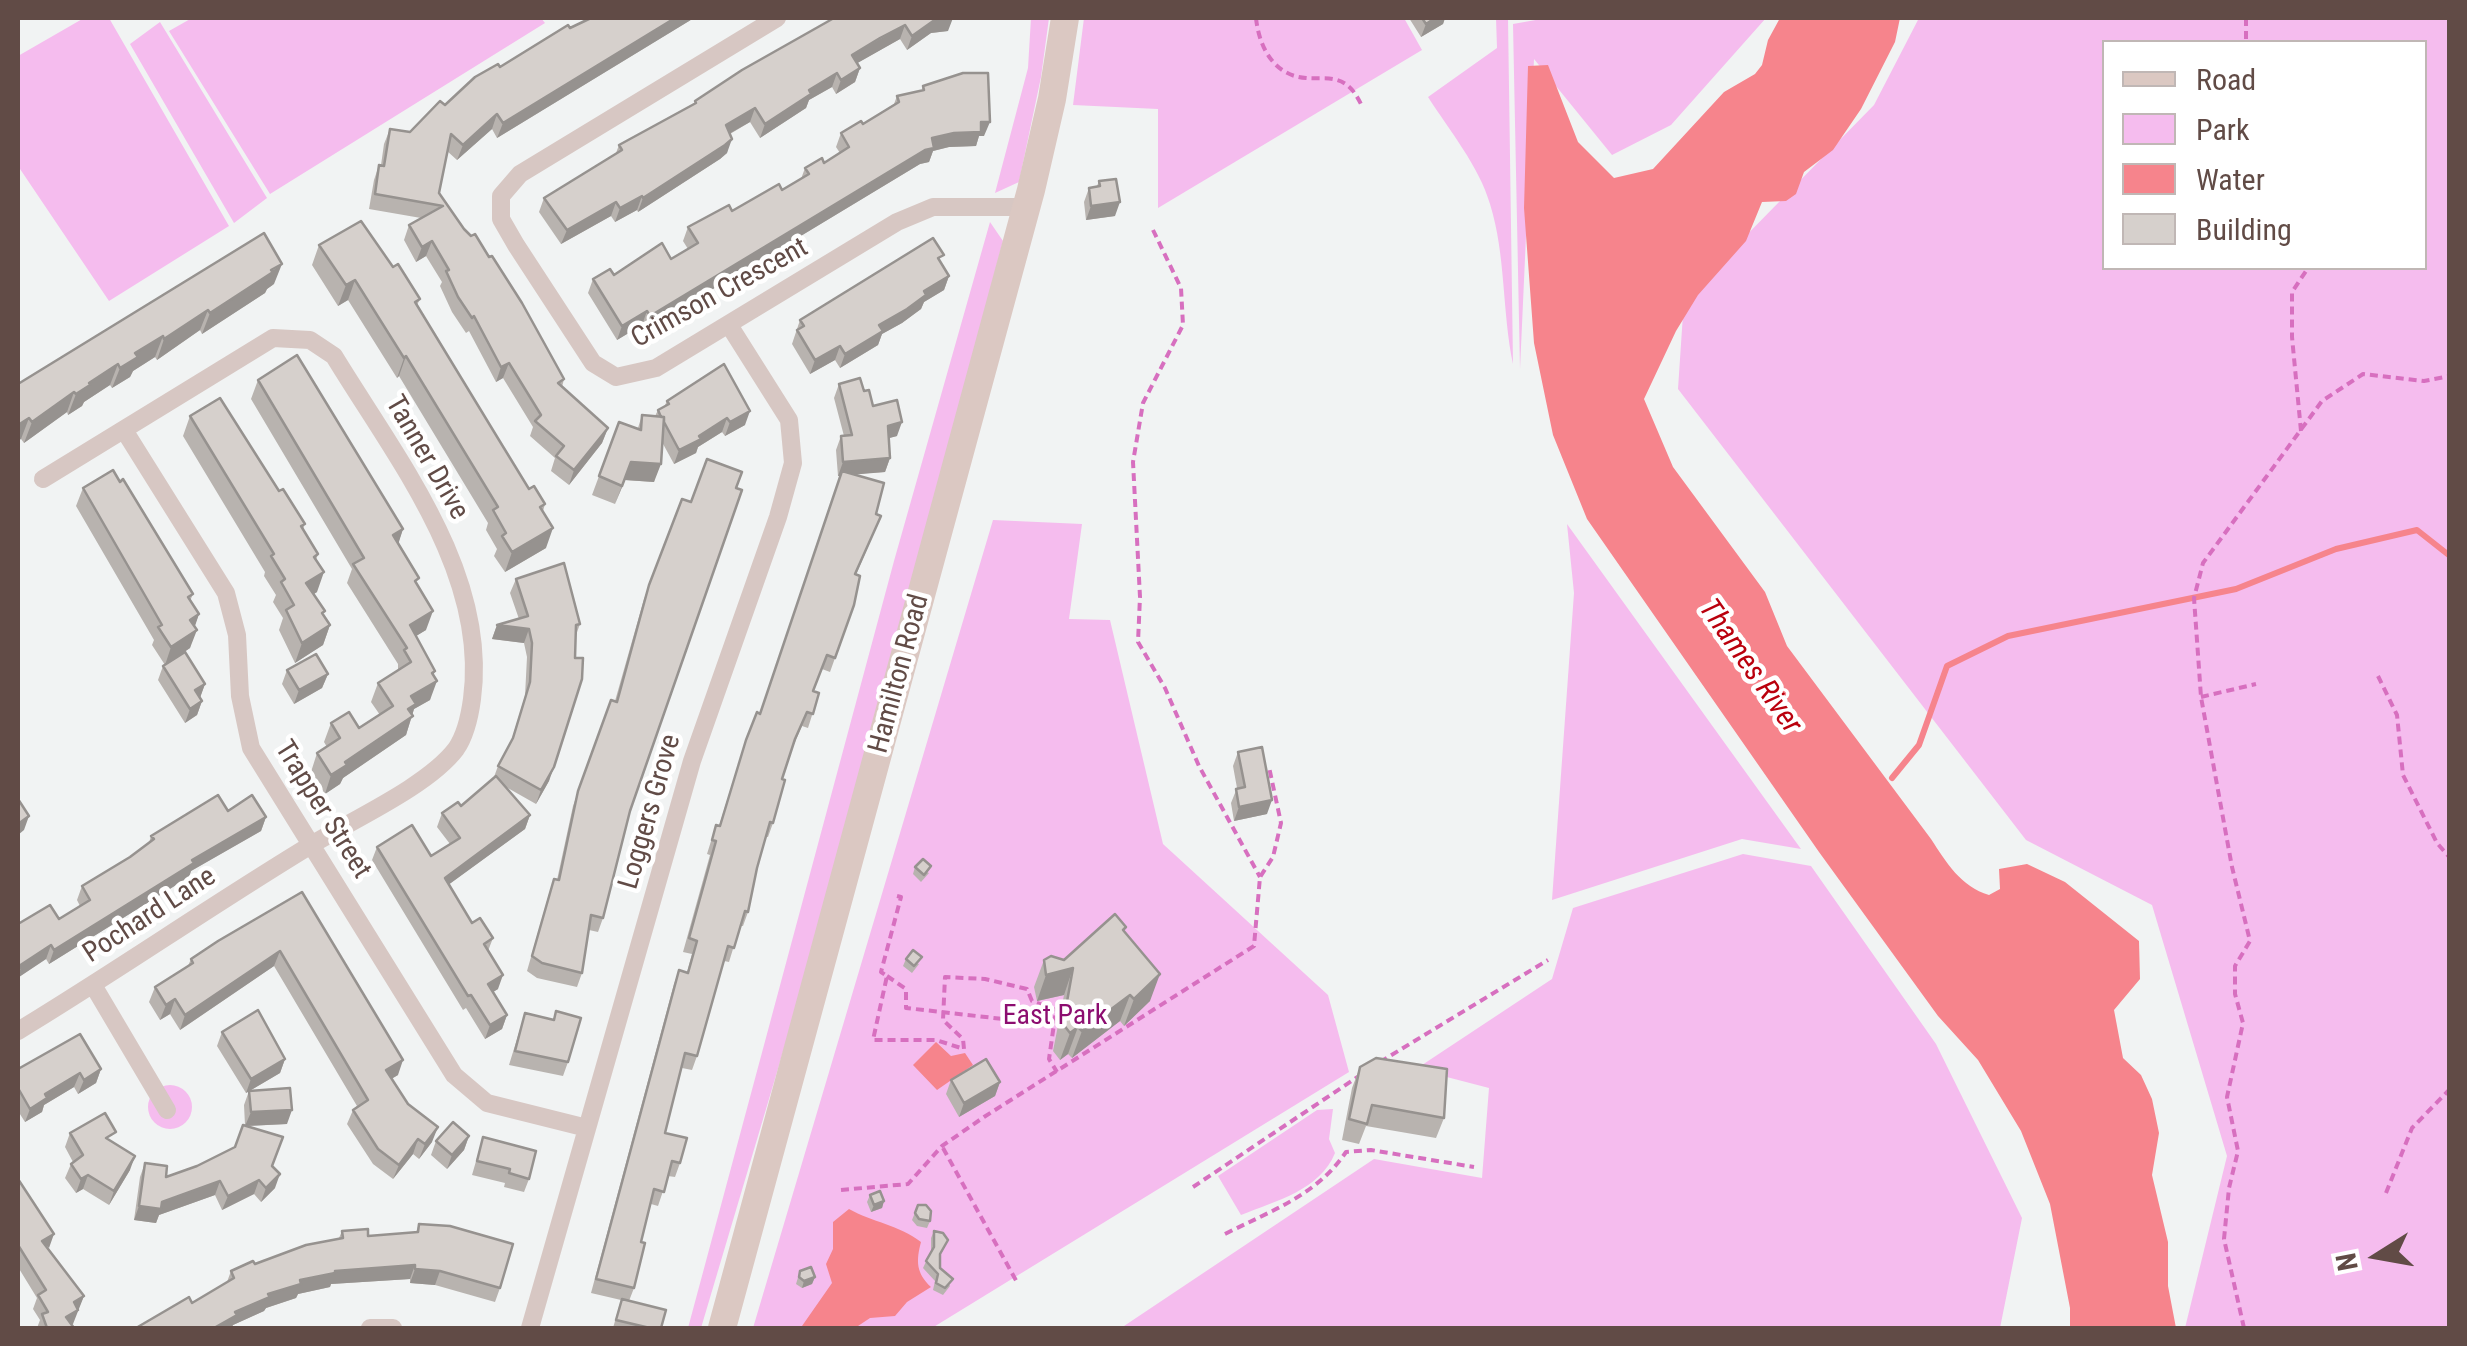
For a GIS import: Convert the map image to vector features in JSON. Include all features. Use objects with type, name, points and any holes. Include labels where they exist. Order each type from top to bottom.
[{"type":"main road","name":"Hamilton Road","points":[[722,1328],[1026,208],[1052,98],[1065,18]]},
{"type":"street","name":"Crimson Crescent","points":[[777,18],[520,174],[501,196],[501,218],[593,363],[616,377],[656,368],[897,222],[933,207],[1026,208]]},
{"type":"street","name":"Loggers Grove","points":[[530,1328],[692,761],[778,518],[793,463],[789,420],[730,325]]},
{"type":"street","name":"Tanner Drive","points":[[43,478],[273,338],[310,340],[334,356],[434,520],[464,598],[476,670],[470,713],[456,748],[413,786],[312,845]]},
{"type":"street","name":"Trapper Street","points":[[124,430],[226,593],[237,634],[240,696],[251,748],[454,1075],[487,1103],[586,1128]]},
{"type":"street","name":"Pochard Lane","points":[[18,1031],[312,845]]},
{"type":"street","points":[[93,985],[167,1110]]},
{"type":"street","points":[[370,1328],[393,1328]]},
{"type":"path","points":[[1256,18],[1258,37],[1275,67],[1300,78],[1338,80],[1354,90],[1363,108]]},
{"type":"path","points":[[1152,230],[1181,288],[1183,325],[1142,404],[1134,462],[1140,596],[1138,642],[1260,877]]},
{"type":"path","points":[[2301,431],[2292,292],[2307,270]]},
{"type":"path","points":[[2244,1328],[2224,1238],[2229,1188],[2238,1151],[2226,1097],[2243,1023],[2235,994],[2235,966],[2250,941],[2232,867],[2202,697],[2194,598],[2202,562],[2322,401],[2363,374],[2424,381],[2450,376]]},
{"type":"path","points":[[2378,676],[2397,715],[2403,774],[2437,842],[2450,858]]},
{"type":"path","points":[[2202,697],[2256,684]]},
{"type":"path","points":[[841,1190],[908,1184],[942,1146],[1254,946],[1260,877],[1272,858],[1281,823],[1269,767]]},
{"type":"path","points":[[897,896],[901,896],[881,972],[906,989],[906,1008],[1012,1020]]},
{"type":"path","points":[[1193,1187],[1402,1046],[1548,960]]},
{"type":"path","points":[[888,976],[873,1040],[936,1040],[964,1049],[963,1040],[943,1020],[945,977],[985,978],[1026,989],[1032,1000],[1056,1010],[1049,1059],[1057,1072]]},
{"type":"path","points":[[2386,1193],[2412,1128],[2450,1089]]},
{"type":"path","points":[[942,1146],[1018,1284]]},
{"type":"path","points":[[1225,1234],[1302,1195],[1330,1176],[1346,1152],[1372,1150],[1474,1167]]},
{"type":"green space","points":[[84,18],[109,18],[229,226],[109,301],[18,166],[18,56]]},
{"type":"green space","points":[[192,18],[541,18],[545,23],[270,194],[169,31]]},
{"type":"green space","points":[[1031,18],[1049,18],[1041,77],[1019,182],[995,193],[1028,68]]},
{"type":"green space","points":[[1084,18],[1404,18],[1422,50],[1158,208],[1158,109],[1073,105]]},
{"type":"green space","points":[[1496,18],[1508,18],[1513,364],[1499,243],[1490,204],[1471,162],[1428,97],[1497,48]]},
{"type":"green space","points":[[1547,18],[1766,18],[1671,125],[1612,155],[1534,59],[1520,369],[1513,24]]},
{"type":"green space","points":[[1919,18],[2449,18],[2449,1328],[2185,1328],[2227,1156],[2152,905],[2026,840],[1678,389],[1684,299],[1874,105]]},
{"type":"green space","points":[[160,22],[267,198],[234,223],[130,44]]},
{"type":"green space","points":[[990,222],[1003,241],[845,843],[701,1328],[688,1328],[894,561]]},
{"type":"green space","name":"East Park","points":[[993,520],[1082,524],[1069,619],[1110,620],[1163,844],[1328,995],[1349,1072],[932,1328],[753,1328]]},
{"type":"green space","points":[[1567,524],[1801,849],[1742,839],[1552,900],[1574,593]]},
{"type":"green space","points":[[1743,854],[1811,866],[1936,1044],[2022,1218],[2000,1328],[1121,1328],[1374,1159],[1482,1178],[1489,1088],[1416,1069],[1552,979],[1573,908]]},
{"type":"green space","points":[[170,1085],[186,1091],[192,1107],[186,1123],[170,1129],[154,1123],[148,1107],[154,1091]]},
{"type":"green space","points":[[1333,1109],[1329,1139],[1335,1153],[1328,1166],[1295,1193],[1241,1215],[1218,1176],[1317,1110]]},
{"type":"water","name":"Thames River","points":[[1780,18],[1900,18],[1895,42],[1861,109],[1833,150],[1804,172],[1796,194],[1786,201],[1762,202],[1746,241],[1698,295],[1676,331],[1644,399],[1673,467],[1765,592],[1787,646],[1955,873],[1989,895],[2000,889],[1999,869],[2027,864],[2065,882],[2139,941],[2140,979],[2114,1010],[2123,1058],[2141,1075],[2152,1099],[2159,1133],[2152,1175],[2168,1242],[2168,1286],[2176,1328],[2070,1328],[2070,1308],[2050,1204],[2021,1131],[1978,1060],[1938,1016],[1819,852],[1587,519],[1553,435],[1534,343],[1524,208],[1528,66],[1548,65],[1578,142],[1614,178],[1653,169],[1724,92],[1755,74]]},
{"type":"water","points":[[936,1042],[951,1056],[965,1053],[973,1065],[937,1090],[913,1065]]},
{"type":"water","points":[[849,1209],[921,1242],[918,1266],[931,1287],[907,1302],[895,1316],[870,1318],[855,1328],[806,1328],[802,1326],[832,1283],[826,1264],[833,1249],[833,1222]]},
{"type":"building","points":[[591,18],[675,18],[503,123],[497,114],[463,145],[451,134],[439,193],[464,229],[471,236],[475,234],[492,256],[522,303],[564,379],[558,383],[608,428],[574,470],[556,456],[564,446],[535,421],[541,415],[509,363],[501,367],[474,316],[458,297],[446,271],[449,270],[432,241],[422,247],[409,225],[443,206],[375,194],[390,129],[410,132],[440,101],[445,105],[475,77],[498,64],[500,67],[568,25],[570,28]]},
{"type":"building","points":[[834,18],[947,18],[936,19],[912,36],[905,25],[880,38],[852,55],[860,68],[841,80],[837,73],[765,124],[755,108],[726,125],[732,139],[643,198],[620,208],[616,202],[567,230],[544,198],[622,150],[619,145]]},
{"type":"building","points":[[963,73],[988,73],[990,122],[981,122],[981,132],[932,138],[934,148],[650,316],[647,311],[622,326],[593,279],[610,269],[614,275],[662,243],[671,259],[698,243],[688,227],[729,205],[732,211],[779,184],[782,190],[809,174],[805,168],[822,158],[824,163],[849,147],[841,133],[899,102],[897,96],[924,90],[923,86]]},
{"type":"building","points":[[1116,179],[1120,202],[1091,206],[1089,188],[1100,186],[1099,181]]},
{"type":"building","points":[[361,221],[393,267],[398,264],[420,299],[415,302],[529,489],[534,486],[545,504],[540,507],[553,528],[512,552],[493,510],[498,507],[406,356],[355,280],[346,285],[319,245]]},
{"type":"building","points":[[264,233],[282,264],[273,272],[210,313],[208,310],[135,353],[138,357],[120,368],[118,364],[32,422],[29,418],[18,425],[18,384]]},
{"type":"building","points":[[933,238],[944,255],[938,258],[949,276],[879,325],[883,331],[845,354],[840,346],[815,360],[797,330],[804,326],[800,320]]},
{"type":"building","points":[[297,355],[403,529],[393,535],[433,611],[410,625],[437,681],[411,696],[416,704],[408,709],[413,716],[331,775],[317,753],[340,738],[331,723],[349,712],[359,728],[393,706],[378,683],[411,662],[404,650],[407,648],[353,564],[364,558],[258,380]]},
{"type":"building","points":[[724,364],[750,411],[730,422],[727,418],[699,436],[701,439],[679,450],[658,410]]},
{"type":"building","points":[[860,378],[864,391],[869,390],[873,406],[897,400],[902,422],[888,426],[890,458],[843,462],[841,436],[852,435],[839,384]]},
{"type":"building","points":[[220,398],[279,491],[283,489],[305,524],[301,526],[318,554],[314,557],[324,572],[306,583],[330,625],[302,643],[286,610],[294,605],[281,582],[285,579],[271,556],[274,554],[190,416]]},
{"type":"building","points":[[642,415],[664,417],[661,464],[631,462],[622,486],[599,476],[619,422],[641,430]]},
{"type":"building","points":[[707,459],[742,472],[736,488],[742,490],[630,811],[603,918],[591,915],[582,973],[542,963],[532,956],[554,879],[559,880],[578,791],[611,700],[617,702],[649,585],[682,499],[691,502]]},
{"type":"building","points":[[113,470],[120,482],[123,479],[193,594],[188,597],[199,614],[190,620],[197,630],[171,647],[83,488]]},
{"type":"building","points":[[842,471],[884,483],[876,514],[881,516],[855,574],[860,576],[854,605],[835,658],[827,655],[813,691],[819,693],[813,714],[807,712],[795,739],[748,912],[745,911],[734,948],[728,946],[697,1056],[685,1053],[665,1133],[687,1138],[680,1163],[672,1161],[664,1192],[654,1189],[634,1288],[596,1279],[679,970],[688,973],[697,941],[689,938],[716,841],[712,840],[716,825],[720,826],[746,740],[757,712],[760,714]]},
{"type":"building","points":[[564,563],[580,624],[576,625],[575,658],[583,658],[582,679],[554,767],[541,790],[498,766],[513,738],[530,682],[532,643],[529,629],[497,625],[528,616],[516,579]]},
{"type":"building","points":[[185,652],[205,684],[195,690],[202,701],[190,709],[163,666]]},
{"type":"building","points":[[316,654],[328,674],[299,690],[287,670]]},
{"type":"building","points":[[1262,747],[1272,800],[1239,807],[1236,789],[1245,787],[1238,752]]},
{"type":"building","points":[[496,776],[530,815],[445,878],[472,923],[480,918],[493,938],[484,944],[503,975],[488,984],[507,1015],[490,1025],[468,996],[377,847],[412,825],[431,856],[460,838],[442,813],[458,802],[461,806]]},
{"type":"building","points":[[218,795],[228,811],[252,795],[266,817],[54,950],[51,945],[19,966],[22,970],[18,973],[18,924],[50,905],[59,919],[90,900],[82,886],[130,857],[154,839],[151,836]]},
{"type":"building","points":[[18,799],[29,816],[18,824]]},
{"type":"building","points":[[923,859],[931,866],[924,875],[915,867]]},
{"type":"building","points":[[302,892],[403,1060],[386,1070],[408,1104],[438,1127],[425,1144],[418,1139],[399,1165],[378,1149],[353,1110],[368,1100],[280,951],[185,1015],[175,999],[166,1005],[155,987],[193,963],[191,959],[218,941]]},
{"type":"building","points":[[1115,914],[1126,927],[1123,930],[1160,974],[1134,999],[1130,995],[1082,1031],[1078,1027],[1070,1033],[1063,1024],[1073,968],[1046,975],[1044,960],[1051,956],[1064,960]]},
{"type":"building","points":[[913,950],[922,957],[914,966],[906,959]]},
{"type":"building","points":[[258,1010],[285,1059],[251,1079],[222,1032]]},
{"type":"building","points":[[556,1011],[581,1018],[568,1062],[515,1051],[525,1013],[554,1020]]},
{"type":"building","points":[[80,1034],[101,1069],[84,1080],[80,1073],[45,1094],[47,1098],[30,1109],[18,1088],[18,1069]]},
{"type":"building","points":[[1376,1058],[1447,1069],[1444,1118],[1372,1105],[1367,1124],[1349,1119],[1360,1067]]},
{"type":"building","points":[[986,1059],[1000,1082],[964,1103],[951,1080]]},
{"type":"building","points":[[290,1088],[292,1110],[251,1112],[249,1091]]},
{"type":"building","points":[[105,1113],[116,1132],[106,1138],[135,1156],[114,1191],[88,1175],[81,1179],[71,1164],[83,1155],[70,1133]]},
{"type":"building","points":[[453,1122],[469,1136],[452,1155],[436,1141]]},
{"type":"building","points":[[243,1125],[283,1137],[272,1166],[280,1174],[266,1188],[259,1180],[228,1196],[220,1181],[162,1202],[161,1209],[139,1206],[145,1163],[167,1166],[166,1177],[197,1166],[235,1147]]},
{"type":"building","points":[[483,1137],[536,1151],[529,1179],[509,1173],[510,1169],[477,1161]]},
{"type":"building","points":[[18,1179],[54,1234],[42,1241],[84,1296],[74,1302],[78,1310],[66,1317],[74,1328],[47,1328],[42,1314],[48,1312],[38,1295],[46,1290],[18,1245]]},
{"type":"building","points":[[880,1191],[884,1201],[874,1205],[870,1195]]},
{"type":"building","points":[[918,1205],[926,1205],[931,1211],[930,1221],[919,1219],[915,1213]]},
{"type":"building","points":[[419,1224],[450,1226],[513,1244],[500,1288],[440,1271],[415,1269],[415,1265],[335,1271],[268,1294],[270,1297],[235,1312],[237,1315],[214,1328],[136,1328],[189,1297],[192,1303],[234,1278],[231,1271],[253,1261],[255,1264],[306,1245],[343,1238],[342,1231],[368,1229],[368,1236],[418,1232]]},
{"type":"building","points":[[934,1231],[943,1233],[948,1240],[940,1254],[940,1268],[953,1279],[945,1288],[936,1283],[938,1274],[926,1261],[934,1247]]},
{"type":"building","points":[[811,1267],[815,1277],[804,1281],[799,1277],[800,1271]]},
{"type":"building","points":[[622,1299],[666,1310],[661,1328],[616,1320]]},
{"type":"waterway","points":[[1892,778],[1919,745],[1947,666],[2008,636],[2236,589],[2336,549],[2417,530],[2450,556]]}]
